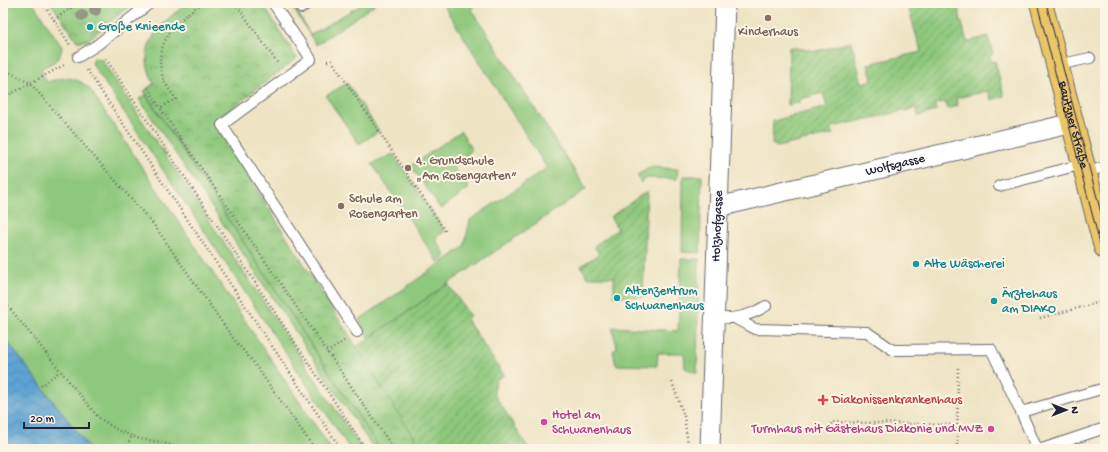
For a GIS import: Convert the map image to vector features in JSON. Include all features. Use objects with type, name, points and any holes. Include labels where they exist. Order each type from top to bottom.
[{"type":"main road","name":"Bautzner Straße","points":[[1041,3],[1073,123],[1091,167],[1105,247]]},
{"type":"street","name":"Holzhofgasse","points":[[710,449],[725,3]]},
{"type":"street","name":"Wolfsgasse","points":[[718,207],[1073,123]]},
{"type":"lane","points":[[78,57],[97,45],[150,3]]},
{"type":"lane","points":[[272,3],[311,59],[222,125],[357,332]]},
{"type":"lane","points":[[1058,65],[1090,58]]},
{"type":"lane","points":[[999,186],[1091,167]]},
{"type":"lane","points":[[714,318],[736,319],[754,313],[766,306]]},
{"type":"lane","points":[[736,319],[755,329],[867,332],[893,350],[991,350],[1037,449]]},
{"type":"lane","points":[[1021,412],[1105,388]]},
{"type":"lane","points":[[1042,449],[1105,428]]},
{"type":"path","points":[[43,3],[341,449]]},
{"type":"path","points":[[70,9],[68,5],[71,3]]},
{"type":"path","points":[[54,20],[78,3]]},
{"type":"path","points":[[160,108],[176,99],[162,75],[162,45],[171,29],[202,3]]},
{"type":"path","points":[[235,3],[287,76]]},
{"type":"path","points":[[97,45],[366,449]]},
{"type":"path","points":[[3,98],[78,57]]},
{"type":"path","points":[[311,59],[332,61],[445,231]]},
{"type":"path","points":[[3,69],[30,83],[154,226],[233,338],[258,368],[315,449]]},
{"type":"path","points":[[148,88],[160,108],[394,449]]},
{"type":"path","points":[[3,300],[98,417],[119,431],[132,436],[140,439],[161,442],[182,449]]},
{"type":"path","points":[[1040,318],[1105,301]]},
{"type":"path","points":[[327,353],[357,332]]},
{"type":"path","points":[[957,449],[959,350]]},
{"type":"path","points":[[42,386],[60,371]]},
{"type":"path","points":[[672,382],[684,416],[689,449]]},
{"type":"path","points":[[829,428],[832,422],[957,425]]},
{"type":"path","points":[[125,449],[132,436]]},
{"type":"green space","points":[[3,3],[33,3],[62,47],[60,55],[55,61],[41,68],[46,82],[69,78],[79,81],[89,88],[331,449],[90,449],[3,336]]},
{"type":"green space","points":[[51,3],[133,3],[87,41],[77,41]]},
{"type":"green space","points":[[188,3],[262,3],[297,58],[214,122],[421,449],[380,449],[144,91],[154,83],[149,70],[147,58],[153,37],[168,19]]},
{"type":"green space","points":[[290,3],[293,3],[310,35],[364,3],[377,3],[316,45]]},
{"type":"green space","points":[[442,3],[478,3],[471,8],[586,189],[369,338],[359,320],[464,247],[470,220],[547,168]]},
{"type":"green space","points":[[907,3],[966,3],[961,4],[958,8],[967,42],[988,36],[993,54],[990,55],[991,62],[995,61],[1004,96],[991,100],[988,91],[956,98],[958,106],[947,109],[945,102],[935,104],[936,111],[918,116],[917,108],[832,127],[833,134],[777,147],[772,144],[773,121],[827,107],[823,93],[800,99],[800,102],[788,105],[789,47],[817,51],[851,42],[862,83],[872,80],[868,64],[921,52]]},
{"type":"green space","points":[[94,58],[101,59],[362,449],[350,449],[98,73],[92,63]]},
{"type":"green space","points":[[347,83],[379,131],[359,144],[326,96]]},
{"type":"green space","points":[[146,95],[380,449],[374,449],[139,99]]},
{"type":"green space","points":[[461,131],[472,150],[454,166],[456,173],[469,188],[441,209],[411,166]]},
{"type":"green space","points":[[393,154],[445,231],[435,238],[446,256],[438,262],[372,164]]},
{"type":"green space","points":[[651,167],[678,169],[677,179],[647,178],[641,183],[637,175]]},
{"type":"green space","points":[[683,176],[702,176],[700,253],[682,252]]},
{"type":"green space","points":[[647,191],[643,297],[614,296],[614,277],[587,277],[581,266],[599,254],[594,246],[618,229],[610,217]]},
{"type":"green space","points":[[681,259],[699,259],[697,373],[685,368],[684,353],[658,353],[657,366],[616,365],[613,351],[617,348],[612,327],[678,331]]},
{"type":"green space","points":[[448,284],[470,316],[466,319],[504,375],[496,380],[494,394],[529,449],[421,449],[356,347]]},
{"type":"water","points":[[3,336],[90,449],[3,449]]},
{"type":"tram line","points":[[1037,3],[1105,263]]},
{"type":"tram line","points":[[1046,3],[1105,228]]},
{"type":"place","name":"Kinderhaus","points":[[768,18]]},
{"type":"place","name":"Große Knieende","points":[[90,27]]},
{"type":"place","name":"4. Grundschule „Am Rosengarten“","points":[[408,168]]},
{"type":"place","name":"Schule am Rosengarten","points":[[341,206]]},
{"type":"place","name":"Alte Wäscherei","points":[[916,264]]},
{"type":"place","name":"Altenzentrum Schwanenhaus","points":[[617,298]]},
{"type":"place","name":"Ärztehaus am DIAKO","points":[[994,301]]},
{"type":"place","name":"Diakonissenkrankenhaus","points":[[823,400]]},
{"type":"place","name":"Hotel am Schwanenhaus","points":[[544,422]]},
{"type":"place","name":"Turmhaus mit Gästehaus Diakonie und MVZ","points":[[991,429]]}]
